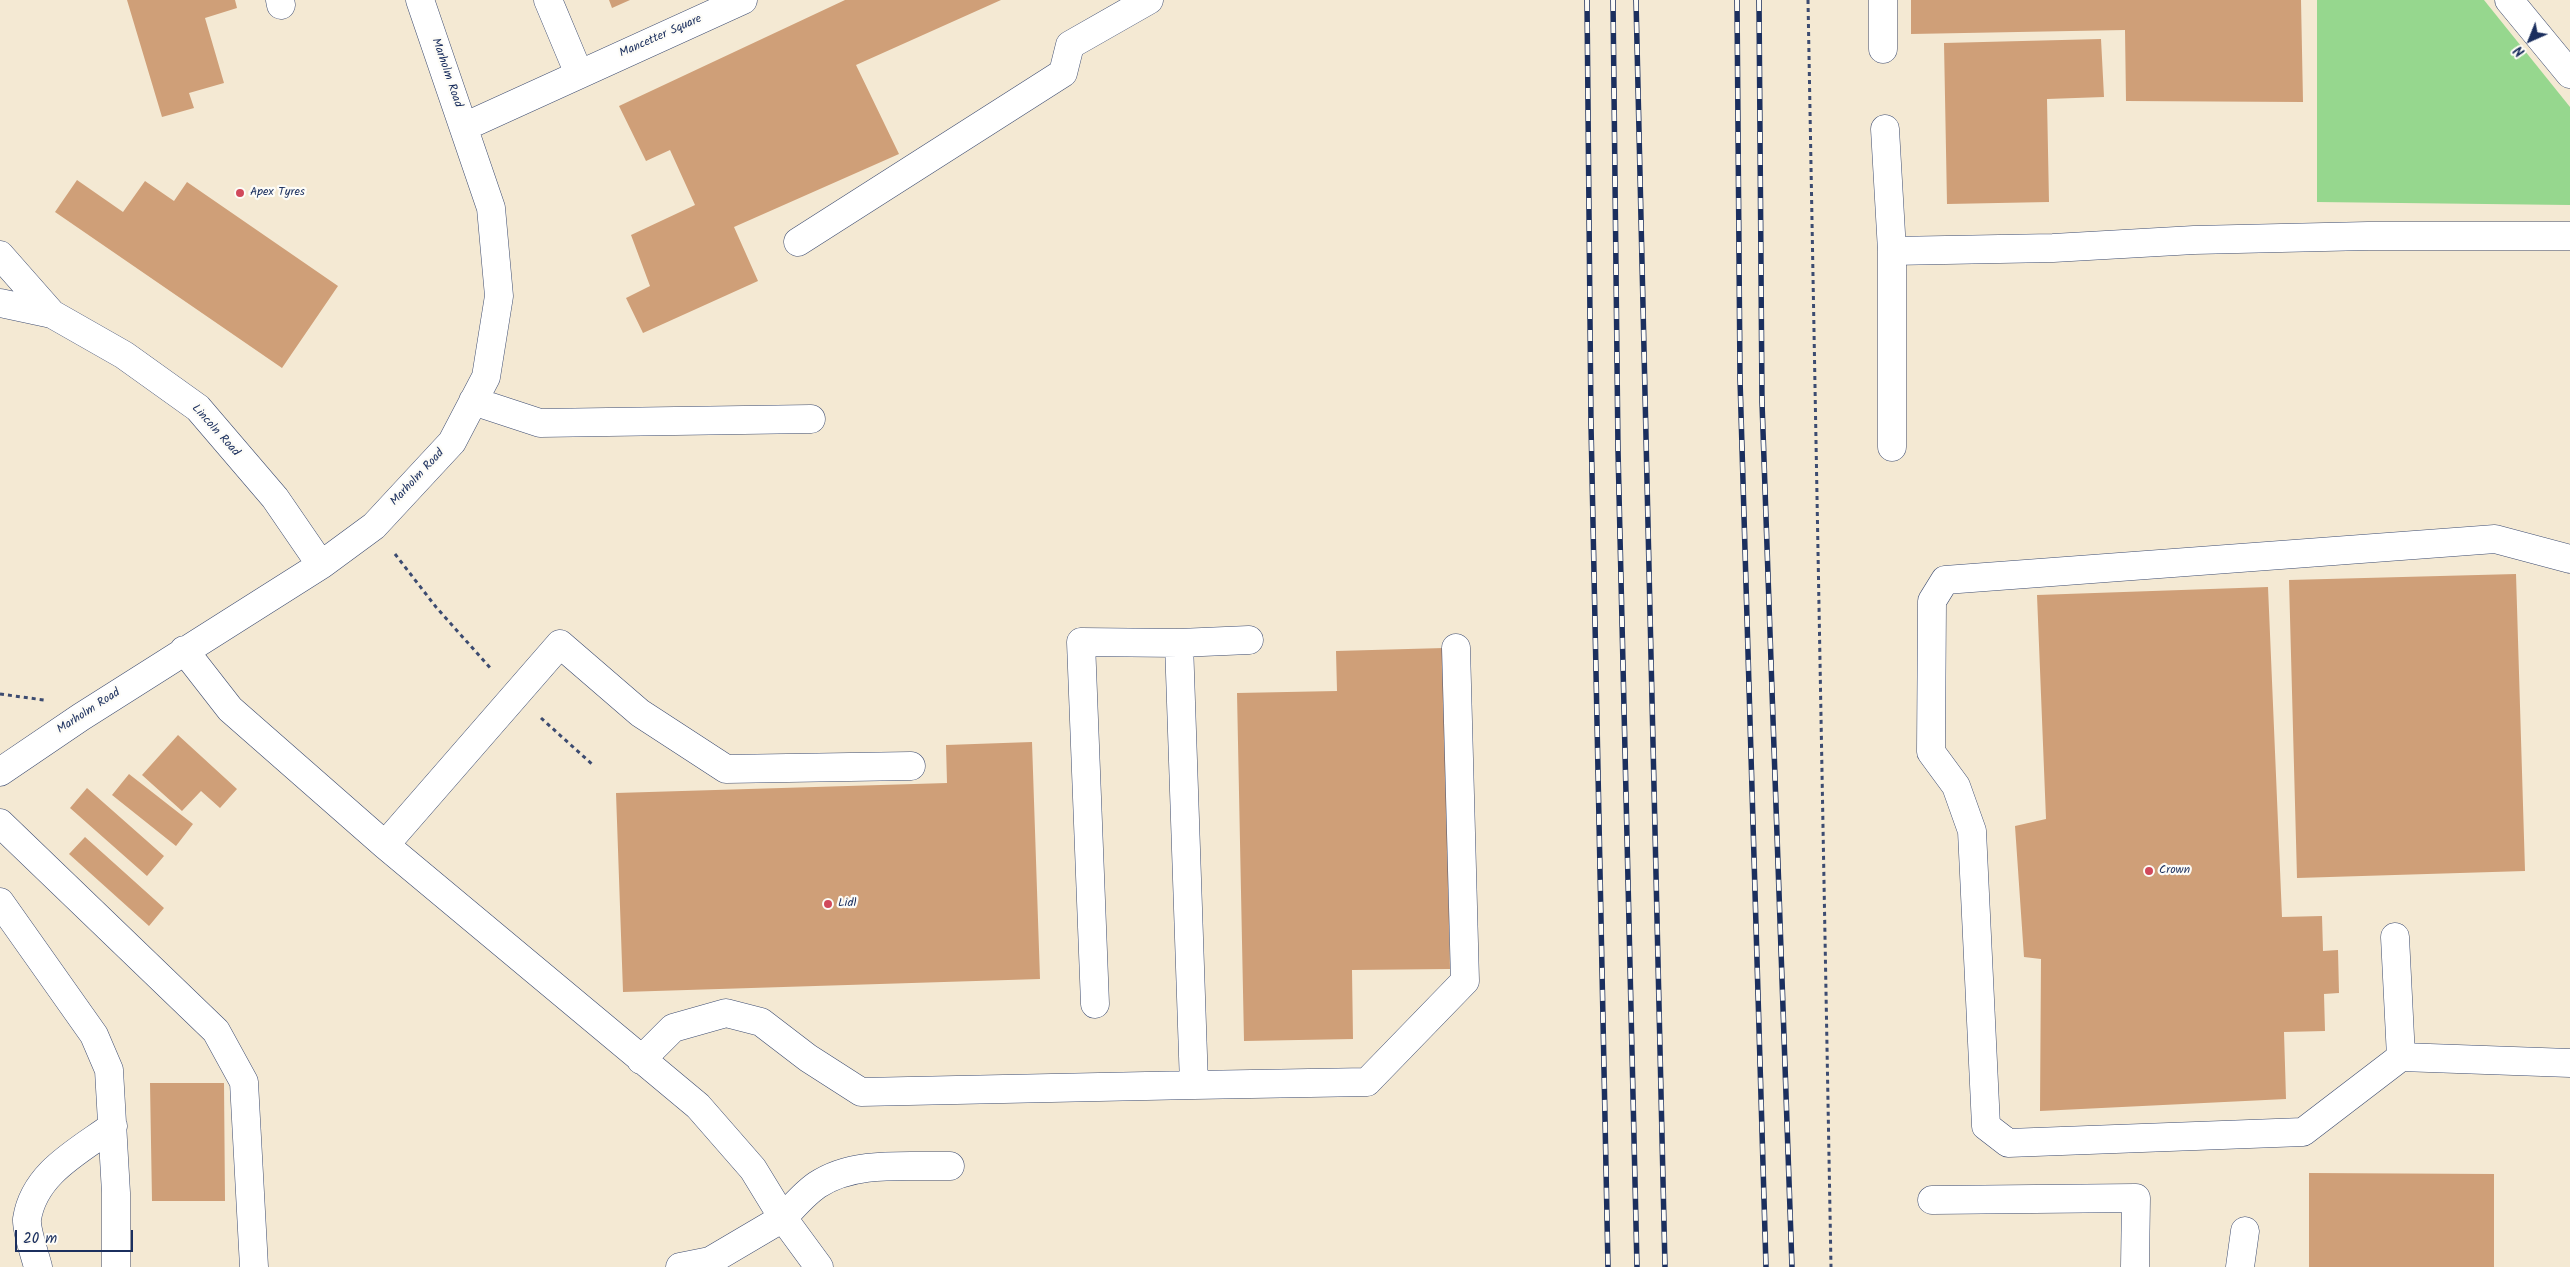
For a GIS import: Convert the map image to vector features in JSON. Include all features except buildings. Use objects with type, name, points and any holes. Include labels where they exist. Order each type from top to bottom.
[{"type":"street","name":"Marholm Road","points":[[0,772],[184,650],[321,565],[374,526],[452,442],[486,377],[499,296],[491,208],[420,0]]},
{"type":"street","points":[[548,0],[579,74]]},
{"type":"street","name":"Mancetter Square","points":[[464,127],[743,0]]},
{"type":"street","points":[[798,242],[1063,73],[1070,45],[1149,0]]},
{"type":"street","points":[[1883,0],[1883,49]]},
{"type":"street","points":[[2510,0],[2570,74]]},
{"type":"street","points":[[1885,129],[1892,251],[1892,447]]},
{"type":"street","points":[[1892,251],[2053,248],[2194,240],[2570,236]]},
{"type":"street","name":"Lincoln Road","points":[[0,255],[52,314]]},
{"type":"street","name":"Lincoln Road","points":[[0,303],[52,314],[124,356],[198,408],[275,498],[321,565]]},
{"type":"street","points":[[473,401],[540,423],[812,419]]},
{"type":"street","points":[[2570,559],[2495,539],[1945,580],[1932,601],[1931,752],[1956,786],[1972,831],[1986,1126],[2008,1143],[2304,1132],[2401,1057],[2570,1063]]},
{"type":"street","points":[[1095,1004],[1081,642],[1180,643],[1249,640]]},
{"type":"street","points":[[1180,643],[1194,1085]]},
{"type":"street","points":[[385,845],[560,644],[640,713],[726,769],[911,766]]},
{"type":"street","points":[[641,1060],[673,1028],[726,1012],[761,1022],[808,1058],[861,1092],[1367,1082],[1465,981],[1456,648]]},
{"type":"street","points":[[184,650],[230,709],[385,845],[698,1106],[753,1169],[783,1218],[819,1267]]},
{"type":"street","points":[[0,822],[216,1031],[244,1082],[254,1267]]},
{"type":"street","points":[[0,902],[94,1035],[109,1070],[116,1193],[116,1267]]},
{"type":"street","points":[[2395,937],[2401,1057]]},
{"type":"street","points":[[38,1267],[27,1220],[37,1188],[56,1168],[113,1126]]},
{"type":"street","points":[[680,1267],[710,1261],[783,1218],[816,1185],[847,1171],[871,1168],[950,1166]]},
{"type":"street","points":[[1932,1200],[2136,1198],[2134,1267]]},
{"type":"street","points":[[2240,1267],[2245,1231]]},
{"type":"path","points":[[1808,0],[1830,1267]]},
{"type":"path","points":[[374,526],[436,607],[515,695],[593,765]]},
{"type":"green space","points":[[2317,0],[2484,0],[2570,107],[2570,205],[2317,202]]},
{"type":"railway","points":[[1587,0],[1591,424],[1608,1267]]},
{"type":"railway","points":[[1613,0],[1618,450],[1637,1267]]},
{"type":"railway","points":[[1636,0],[1665,1267]]},
{"type":"railway","points":[[1737,0],[1740,379],[1766,1267]]},
{"type":"railway","points":[[1759,0],[1762,402],[1792,1267]]},
{"type":"place","name":"Apex Tyres","points":[[240,193]]},
{"type":"place","name":"Crown","points":[[2149,871]]},
{"type":"place","name":"Lidl","points":[[828,904]]}]
